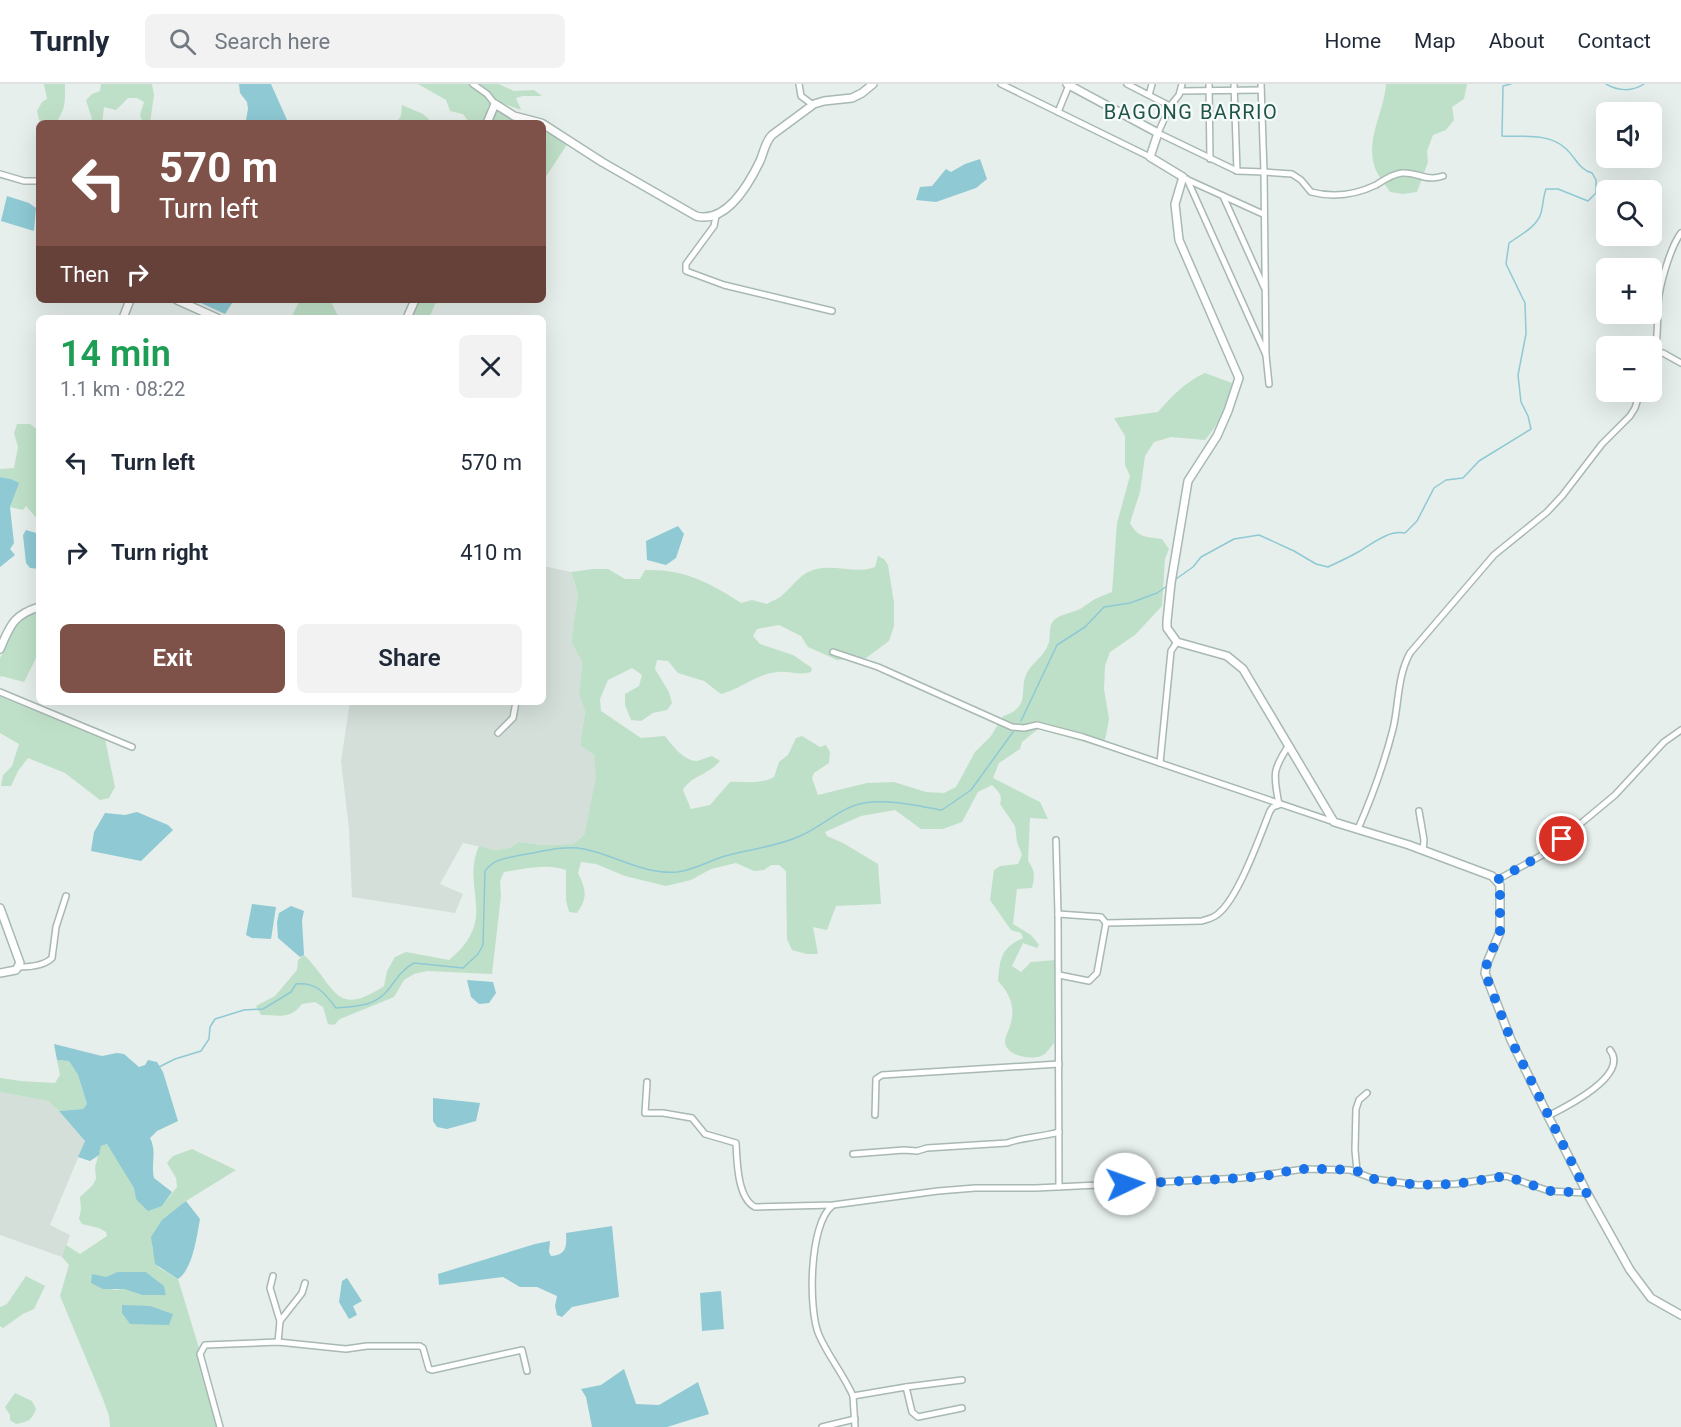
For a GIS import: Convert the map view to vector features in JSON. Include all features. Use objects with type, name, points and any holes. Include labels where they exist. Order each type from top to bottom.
[{"type":"street","points":[[473,84],[487,94],[495,104],[514,116],[530,120]]},
{"type":"street","points":[[799,84],[801,96],[813,105]]},
{"type":"street","points":[[546,126],[602,162],[696,216],[707,218],[716,216],[729,205],[749,180],[769,139],[813,105],[824,101],[852,98],[873,84]]},
{"type":"street","points":[[1001,84],[1150,158],[1185,178],[1263,214]]},
{"type":"street","points":[[1127,84],[1170,106]]},
{"type":"street","points":[[1149,95],[1152,84]]},
{"type":"street","points":[[1209,84],[1210,159]]},
{"type":"street","points":[[1234,84],[1237,171]]},
{"type":"street","points":[[1058,112],[1068,85],[1158,133],[1237,171],[1292,174],[1311,192],[1349,195],[1401,173],[1411,173],[1430,179],[1443,176]]},
{"type":"street","points":[[1150,158],[1170,106],[1182,87],[1209,91],[1235,91],[1261,87],[1266,356],[1269,384]]},
{"type":"street","points":[[488,120],[495,104]]},
{"type":"street","points":[[0,174],[24,181],[36,181]]},
{"type":"street","points":[[1185,178],[1266,356]]},
{"type":"street","points":[[1185,178],[1175,204],[1179,240],[1239,378],[1217,436],[1187,484],[1171,583],[1167,628],[1177,642],[1227,656],[1236,662],[1248,677],[1334,822]]},
{"type":"street","points":[[1223,196],[1266,291]]},
{"type":"street","points":[[716,216],[714,226],[686,264],[686,271],[724,285],[832,312]]},
{"type":"street","points":[[1655,336],[1659,295],[1669,261],[1681,233]]},
{"type":"street","points":[[184,303],[210,315]]},
{"type":"street","points":[[1662,353],[1681,363]]},
{"type":"street","points":[[1358,829],[1381,772],[1394,728],[1402,671],[1410,653],[1494,555],[1547,512],[1562,496],[1602,444],[1630,416],[1637,402]]},
{"type":"street","points":[[0,649],[16,618],[36,608]]},
{"type":"street","points":[[1160,764],[1172,651],[1177,642]]},
{"type":"street","points":[[833,652],[878,667],[1012,727],[1024,728],[1037,725],[1083,737],[1279,805],[1423,850],[1492,876],[1500,885],[1500,932],[1487,963],[1486,977],[1511,1040],[1587,1193],[1639,1284],[1651,1298],[1681,1315]]},
{"type":"street","points":[[0,692],[132,747]]},
{"type":"street","points":[[498,733],[513,718],[515,705]]},
{"type":"street","points":[[1497,880],[1544,854],[1616,795],[1664,742],[1681,730]]},
{"type":"street","points":[[1279,805],[1274,775],[1279,760],[1289,745]]},
{"type":"street","points":[[1106,923],[1202,921],[1215,917],[1225,907],[1245,872],[1270,811],[1279,805]]},
{"type":"street","points":[[1419,811],[1424,840],[1423,850]]},
{"type":"street","points":[[1056,840],[1059,975],[1059,1188]]},
{"type":"street","points":[[0,973],[49,962],[52,958],[56,927],[66,896]]},
{"type":"street","points":[[0,908],[20,958],[19,967]]},
{"type":"street","points":[[1058,914],[1101,917],[1106,923]]},
{"type":"street","points":[[1059,975],[1089,981],[1094,978],[1097,973],[1106,923]]},
{"type":"street","points":[[1548,1116],[1580,1100],[1608,1075],[1615,1063],[1610,1050]]},
{"type":"street","points":[[875,1115],[876,1079],[882,1075],[1059,1064]]},
{"type":"street","points":[[647,1082],[645,1113],[663,1113],[692,1118],[705,1134],[736,1143],[736,1160],[744,1196],[754,1207],[833,1205],[948,1190],[1059,1188],[1242,1178],[1272,1175],[1297,1169],[1357,1171],[1374,1179],[1418,1185],[1456,1184],[1506,1176],[1549,1191],[1587,1193]]},
{"type":"street","points":[[1357,1171],[1356,1108],[1359,1100],[1366,1093]]},
{"type":"street","points":[[853,1154],[1007,1143],[1019,1138],[1046,1136],[1059,1132]]},
{"type":"street","points":[[833,1205],[823,1216],[815,1242],[813,1313],[819,1336],[853,1396],[855,1427]]},
{"type":"street","points":[[273,1276],[270,1288],[280,1321],[278,1342]]},
{"type":"street","points":[[280,1321],[302,1293],[305,1283]]},
{"type":"street","points":[[220,1427],[200,1354],[205,1345],[278,1342],[346,1348],[420,1346],[423,1348],[429,1369],[432,1370],[522,1350],[527,1371]]},
{"type":"street","points":[[853,1396],[962,1380]]},
{"type":"street","points":[[906,1387],[912,1412],[918,1417],[962,1408]]},
{"type":"street","points":[[822,1427],[855,1419]]},
{"type":"shaded area","points":[[546,567],[571,572],[578,594],[571,642],[582,662],[579,694],[585,712],[580,744],[594,755],[597,778],[584,835],[573,844],[543,845],[519,842],[509,848],[495,850],[463,843],[440,884],[463,894],[455,913],[352,897],[349,829],[341,761],[350,705],[546,705]]},
{"type":"shaded area","points":[[0,1092],[50,1101],[85,1141],[50,1225],[70,1235],[62,1257],[0,1235]]},
{"type":"green space","points":[[44,84],[65,84],[64,105],[58,120],[39,120],[37,111],[42,102],[47,99]]},
{"type":"green space","points":[[101,84],[152,84],[154,95],[150,120],[142,120],[140,115],[144,102],[137,98],[128,98],[116,110],[104,107],[102,120],[91,120],[86,100],[92,94],[100,91]]},
{"type":"green space","points":[[418,84],[499,84],[514,91],[534,90],[542,96],[516,98],[521,110],[499,102],[489,105],[484,120],[467,120],[463,114],[450,111],[446,100]]},
{"type":"green space","points":[[1386,84],[1467,84],[1464,99],[1452,107],[1454,120],[1446,130],[1433,135],[1427,151],[1428,162],[1417,192],[1403,194],[1390,192],[1375,168],[1372,147]]},
{"type":"green space","points":[[402,105],[423,114],[430,120],[398,120]]},
{"type":"green space","points":[[496,108],[516,120],[491,120]]},
{"type":"green space","points":[[546,131],[568,143],[546,176]]},
{"type":"green space","points":[[298,303],[332,303],[338,315],[292,315]]},
{"type":"green space","points":[[417,303],[436,303],[430,315],[411,315]]},
{"type":"green space","points":[[1205,373],[1232,383],[1222,413],[1210,434],[1205,440],[1171,437],[1154,442],[1145,456],[1140,492],[1130,523],[1140,534],[1162,539],[1169,549],[1165,559],[1162,606],[1135,635],[1110,652],[1105,666],[1104,689],[1109,719],[1102,747],[1038,729],[1022,742],[1020,749],[999,763],[993,778],[1040,802],[1048,819],[1030,818],[1028,861],[1034,873],[1034,880],[1032,888],[1017,889],[1013,924],[1031,935],[1039,945],[1037,948],[1023,943],[1012,966],[1021,972],[1031,962],[1055,960],[1054,1043],[1043,1055],[1019,1056],[1006,1047],[1005,1042],[1012,1009],[1007,992],[998,981],[1000,966],[1006,950],[1023,938],[1021,933],[1011,930],[990,900],[994,870],[1000,866],[1018,864],[1022,855],[1017,842],[1015,826],[1000,804],[999,793],[992,785],[978,792],[962,822],[943,829],[921,829],[895,810],[861,816],[825,832],[827,836],[878,864],[881,904],[836,906],[827,930],[813,927],[818,954],[792,950],[787,939],[786,871],[779,865],[771,865],[764,870],[754,871],[736,863],[711,869],[691,880],[666,886],[625,876],[596,864],[581,862],[578,873],[585,893],[583,903],[577,913],[569,912],[566,900],[566,870],[543,867],[504,872],[500,881],[501,896],[492,974],[427,971],[414,974],[404,980],[394,997],[340,1019],[334,1025],[328,1024],[323,1007],[315,1002],[302,1004],[288,1015],[261,1015],[256,1006],[275,996],[297,970],[298,960],[304,955],[330,987],[345,999],[368,995],[384,986],[387,971],[395,957],[406,952],[449,960],[464,945],[473,931],[476,904],[473,876],[479,846],[495,850],[509,848],[519,842],[543,845],[573,844],[584,835],[596,778],[594,755],[580,745],[585,712],[579,694],[582,662],[571,642],[578,594],[571,572],[608,569],[625,579],[640,579],[645,570],[672,572],[696,578],[741,603],[752,600],[767,604],[780,597],[799,578],[813,570],[821,568],[868,569],[875,567],[878,556],[884,559],[888,565],[894,603],[894,626],[889,641],[866,658],[837,660],[808,647],[801,636],[779,625],[757,629],[753,636],[760,644],[793,655],[812,668],[811,672],[771,673],[721,694],[704,681],[678,673],[668,661],[657,660],[655,669],[669,692],[672,703],[667,710],[653,713],[641,721],[631,720],[625,705],[625,694],[639,686],[642,675],[632,668],[608,680],[600,699],[601,711],[641,738],[665,736],[679,752],[692,760],[697,761],[712,756],[720,761],[686,785],[683,790],[691,809],[710,805],[730,782],[758,782],[774,777],[779,762],[788,755],[796,738],[802,736],[820,747],[826,745],[830,752],[829,763],[814,773],[812,778],[818,795],[867,783],[894,782],[926,792],[944,793],[956,787],[975,752],[991,736],[1003,716],[1019,707],[1026,675],[1043,654],[1050,639],[1051,625],[1054,620],[1112,592],[1117,523],[1130,476],[1125,465],[1125,436],[1114,418],[1158,412],[1185,385]]},
{"type":"green space","points":[[17,424],[30,424],[36,429],[36,518],[26,506],[23,510],[10,507],[18,483],[0,477],[0,469],[14,468],[18,447],[14,433]]},
{"type":"green space","points":[[36,612],[36,658],[24,682],[1,676],[0,678],[0,658],[18,622]]},
{"type":"green space","points":[[0,690],[105,731],[115,787],[109,798],[100,800],[65,773],[28,758],[18,771],[11,786],[1,786],[3,775],[12,766],[19,744],[0,733]]},
{"type":"green space","points":[[57,1060],[69,1061],[78,1075],[87,1104],[83,1109],[59,1111],[49,1101],[0,1092],[0,1078],[55,1083],[60,1075]]},
{"type":"green space","points":[[107,1144],[135,1188],[136,1199],[162,1206],[177,1187],[176,1178],[167,1163],[173,1156],[192,1149],[236,1170],[186,1201],[176,1210],[152,1247],[158,1267],[178,1279],[223,1427],[110,1427],[103,1399],[60,1296],[69,1265],[62,1257],[66,1245],[80,1254],[107,1236],[106,1232],[82,1224],[79,1219],[80,1197],[96,1179],[95,1167],[101,1146]],"holes":[[[117,1272],[146,1272],[164,1286],[166,1295],[142,1295],[124,1289],[113,1290],[106,1277]]]},
{"type":"green space","points":[[26,1276],[45,1286],[34,1309],[3,1328],[0,1326],[0,1307],[7,1304]]},
{"type":"green space","points":[[15,1393],[32,1401],[36,1409],[29,1420],[16,1424],[10,1420],[5,1407]]},
{"type":"water","points":[[239,84],[271,84],[287,120],[246,120],[247,102],[240,93]]},
{"type":"water","points":[[980,159],[987,179],[976,188],[936,202],[916,200],[920,187],[932,186],[946,169],[951,172]]},
{"type":"water","points":[[7,196],[29,203],[36,208],[34,231],[1,221]]},
{"type":"water","points":[[201,303],[232,303],[225,314]]},
{"type":"water","points":[[0,477],[19,483],[10,507],[14,543],[10,549],[15,555],[0,567]]},
{"type":"water","points":[[678,526],[684,534],[676,558],[666,565],[647,560],[646,541]]},
{"type":"water","points":[[26,530],[36,533],[36,569],[30,568],[26,563],[23,535]]},
{"type":"water","points":[[137,812],[168,825],[173,830],[141,861],[91,851],[94,832],[105,813],[125,815]]},
{"type":"water","points":[[252,904],[276,907],[271,939],[252,938],[246,935]]},
{"type":"water","points":[[291,906],[304,911],[302,920],[304,955],[300,957],[278,938],[279,913]]},
{"type":"water","points":[[467,980],[493,982],[496,993],[489,1003],[479,1004],[471,997]]},
{"type":"water","points":[[54,1044],[102,1056],[124,1054],[139,1067],[145,1065],[148,1060],[157,1062],[163,1072],[178,1121],[157,1131],[150,1138],[153,1148],[154,1178],[172,1192],[162,1206],[148,1211],[136,1199],[134,1188],[107,1144],[101,1146],[99,1155],[90,1161],[78,1157],[85,1141],[59,1111],[83,1109],[87,1104],[78,1075],[69,1061],[57,1060]]},
{"type":"water","points":[[433,1098],[480,1103],[476,1121],[447,1129],[437,1127],[433,1121]]},
{"type":"water","points":[[186,1201],[200,1219],[191,1260],[178,1279],[155,1264],[151,1237],[162,1220]]},
{"type":"water","points":[[612,1226],[619,1297],[572,1307],[562,1317],[557,1315],[555,1306],[557,1296],[537,1287],[520,1287],[503,1277],[439,1285],[438,1274],[550,1241],[551,1256],[560,1254],[566,1242],[566,1233]]},
{"type":"water","points":[[117,1272],[146,1272],[164,1286],[166,1295],[142,1295],[124,1289],[103,1289],[91,1283],[92,1274],[106,1277]]},
{"type":"water","points":[[347,1278],[362,1301],[353,1306],[357,1315],[349,1319],[339,1302],[342,1281]]},
{"type":"water","points":[[721,1291],[724,1329],[702,1331],[700,1293]]},
{"type":"water","points":[[122,1305],[150,1306],[173,1314],[169,1325],[130,1324],[122,1313]]},
{"type":"water","points":[[624,1369],[636,1404],[659,1405],[698,1382],[709,1414],[667,1427],[592,1427],[586,1397],[581,1389],[601,1385]]},
{"type":"waterway","points":[[1176,579],[1193,567],[1201,557],[1234,539],[1259,535],[1316,564],[1328,567],[1386,536],[1405,533],[1417,521],[1434,488],[1446,480],[1463,478],[1479,461],[1531,429],[1521,402],[1518,375],[1526,334],[1525,303],[1506,264],[1509,243],[1528,230],[1539,218],[1546,189],[1558,189],[1588,201],[1596,193],[1596,180],[1592,173],[1580,166],[1559,143],[1535,137],[1502,136],[1503,86],[1511,84]]},
{"type":"waterway","points":[[1606,84],[1625,90],[1644,84]]},
{"type":"waterway","points":[[1021,721],[1057,645],[1085,627],[1104,607],[1130,603],[1157,593],[1167,586]]},
{"type":"waterway","points":[[159,1067],[201,1051],[209,1039],[210,1027],[215,1019],[244,1010],[263,1009],[291,992],[296,984],[314,986],[328,997],[336,1008],[351,1007],[371,1003],[383,996],[403,972],[414,963],[463,968],[478,954],[483,945],[485,871],[492,864],[501,860],[552,849],[576,848],[596,852],[653,871],[677,872],[725,856],[791,840],[855,805],[894,802],[942,810],[971,790],[1013,732]]},
{"type":"district","name":"BAGONG BARRIO","points":[[1191,112]]},
{"type":"route","points":[[1125,1184],[1242,1178],[1272,1175],[1297,1169],[1334,1169],[1357,1171],[1369,1178],[1418,1185],[1456,1184],[1506,1176],[1549,1191],[1587,1193],[1511,1040],[1485,973],[1500,932],[1500,885],[1497,880],[1544,854],[1562,839]]}]
